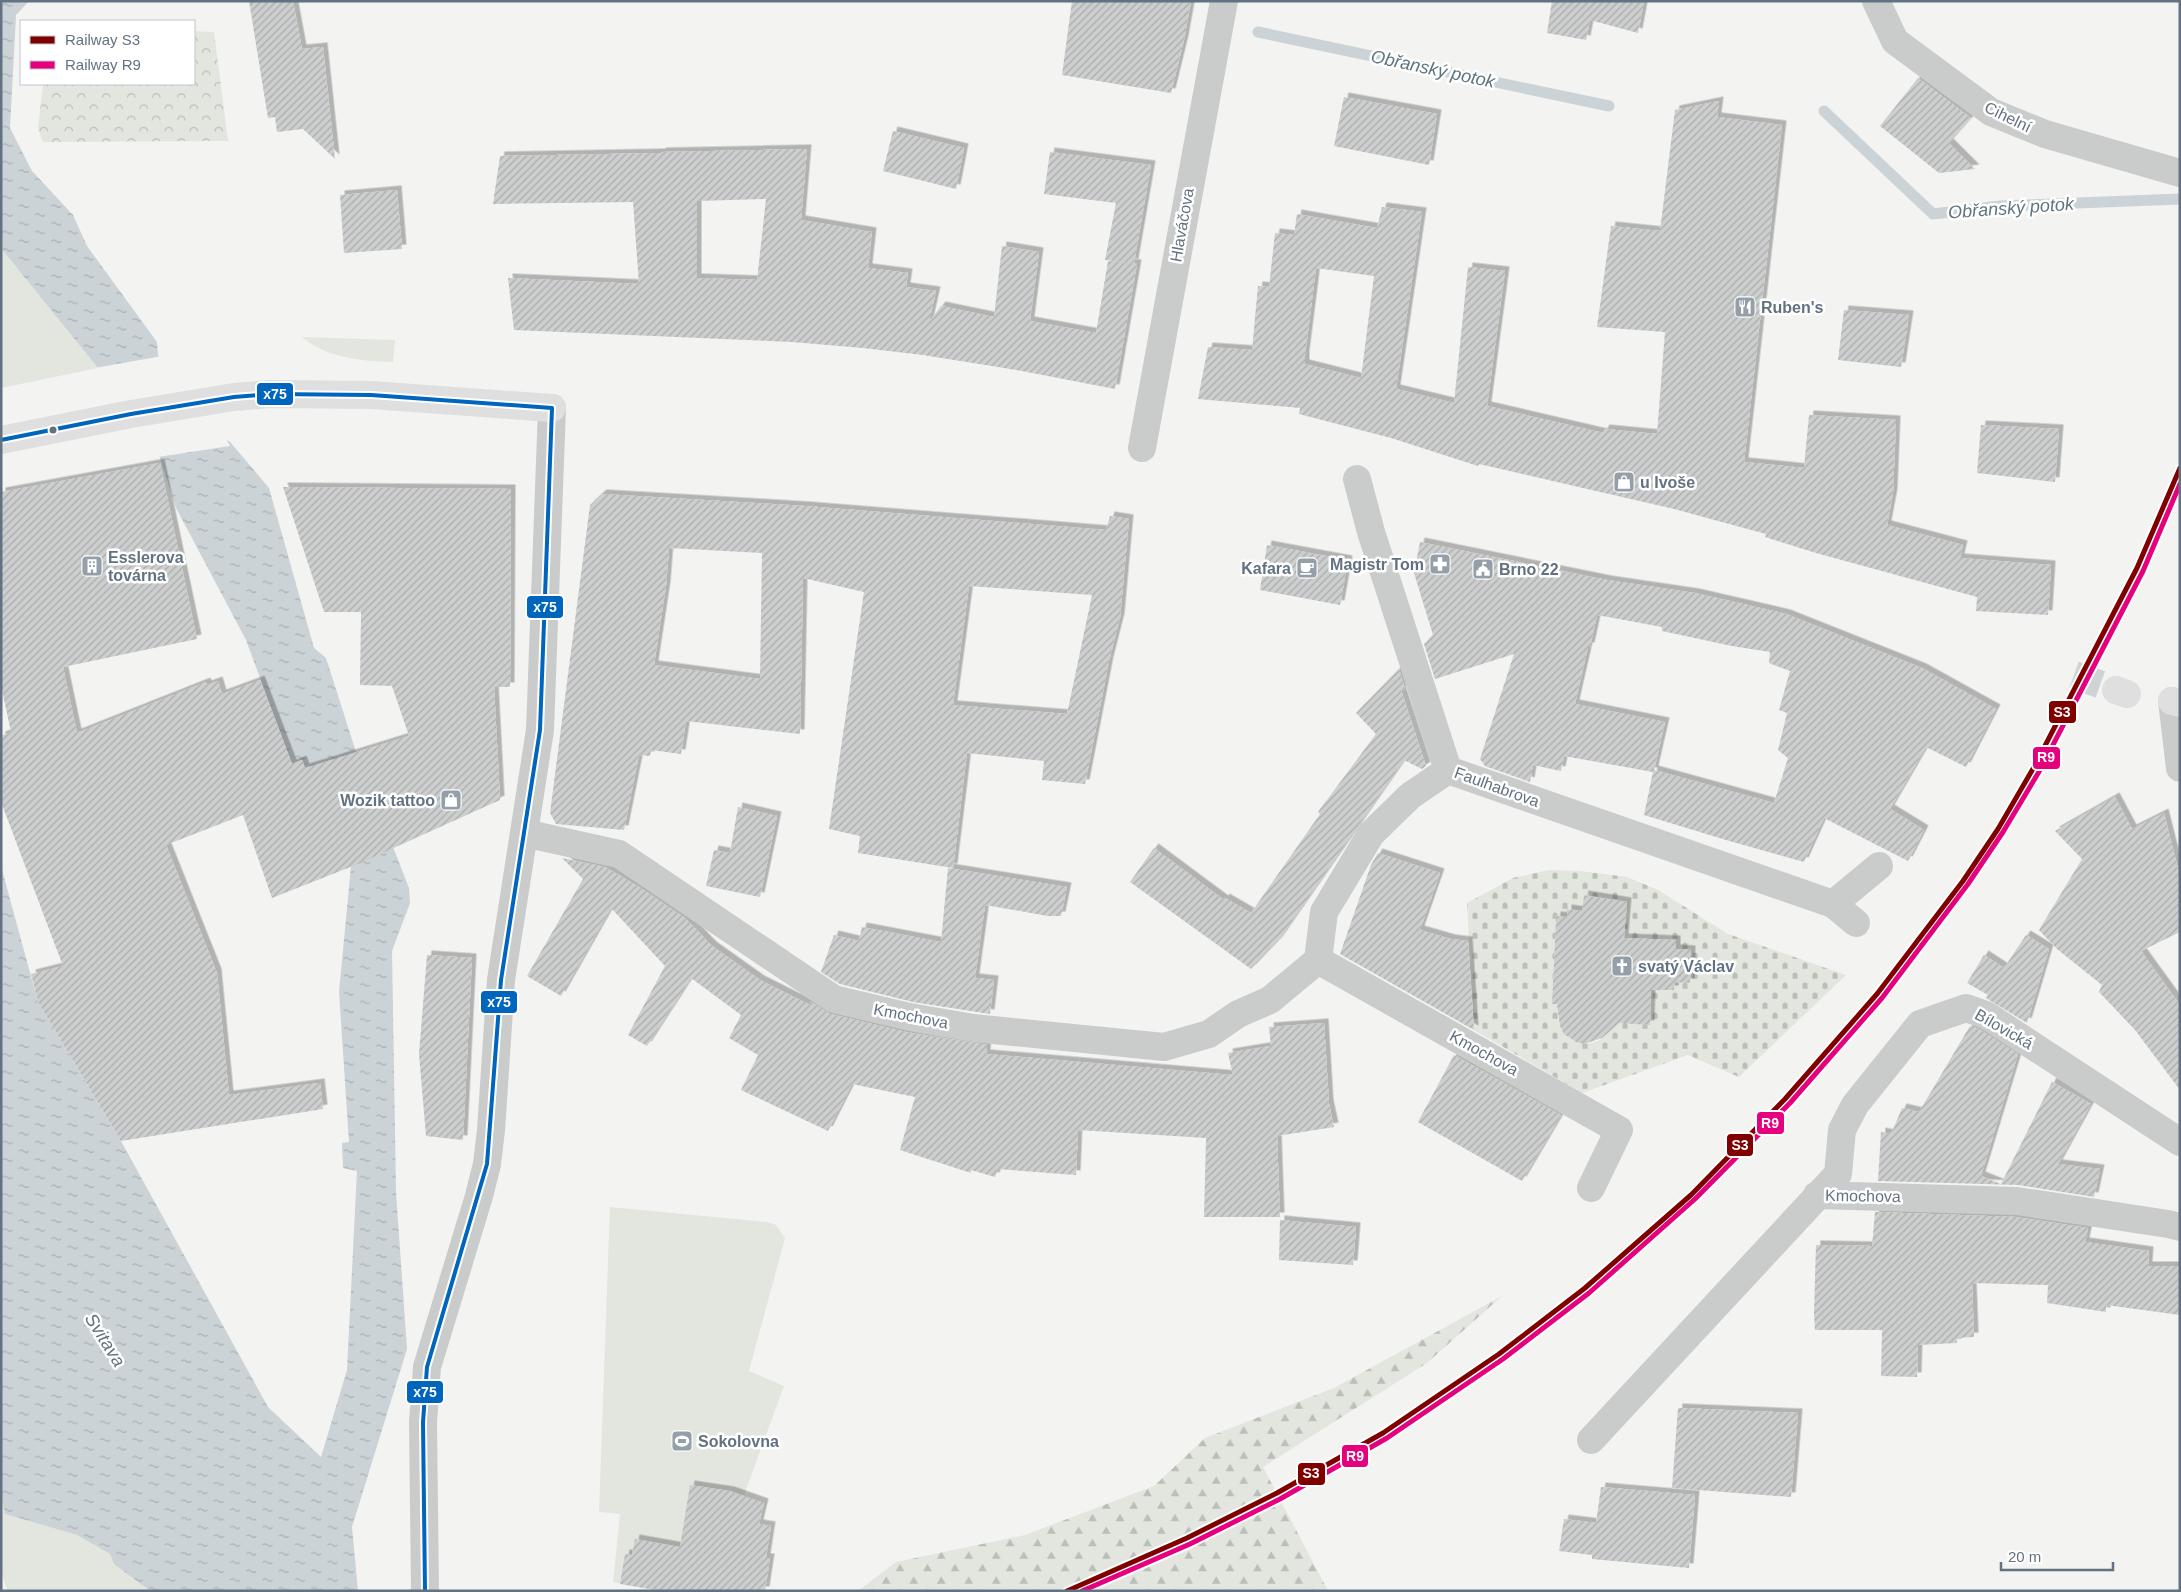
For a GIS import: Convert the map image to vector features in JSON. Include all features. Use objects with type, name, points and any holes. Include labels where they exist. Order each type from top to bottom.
[{"type":"main road","points":[[1,440],[210,400],[271,394],[371,395],[552,408]]},
{"type":"street","name":"Hlaváčova","points":[[1142,448],[1224,1]]},
{"type":"street","name":"Cihelní","points":[[1876,1],[1894,41],[1991,112],[2045,134],[2180,173]]},
{"type":"street","points":[[425,1591],[423,1422],[427,1367],[487,1164],[501,980],[540,730],[552,408]]},
{"type":"street","name":"Faulhabrova","points":[[1357,478],[1371,532],[1448,770],[1833,904],[1856,923]]},
{"type":"street","points":[[2176,702],[2180,768]]},
{"type":"street","points":[[1318,960],[1324,912],[1371,834],[1410,796],[1448,770]]},
{"type":"street","name":"Kmochova","points":[[524,833],[619,854],[834,999],[910,1017],[973,1028],[1164,1047],[1209,1034],[1238,1014],[1270,1000],[1318,960],[1619,1130],[1591,1188]]},
{"type":"street","points":[[1833,904],[1879,866]]},
{"type":"street","name":"Bílovická","points":[[1817,1195],[1838,1174],[1842,1130],[1854,1105],[1920,1024],[1966,1008],[1986,1015],[2180,1142]]},
{"type":"street","name":"Kmochova","points":[[1591,1440],[1817,1195],[2016,1202],[2180,1227]]},
{"type":"green space","points":[[195,31],[214,32],[228,141],[43,142],[38,129],[43,85],[195,85]]},
{"type":"green space","points":[[1,248],[5,252],[98,368],[1,388]]},
{"type":"green space","points":[[302,337],[395,340],[393,362],[369,361],[334,354],[322,350]]},
{"type":"green space","points":[[1549,870],[1580,871],[1627,877],[1658,890],[1728,934],[1846,975],[1739,1077],[1688,1055],[1582,1093],[1474,1030],[1467,903],[1513,878]],"holes":[[[1584,895],[1627,902],[1624,938],[1675,940],[1676,949],[1690,950],[1690,982],[1675,982],[1674,990],[1651,990],[1650,1025],[1612,1022],[1607,1033],[1596,1042],[1576,1042],[1565,1034],[1561,1028],[1559,1004],[1552,1003],[1556,917],[1567,917],[1568,909],[1582,911]]]},
{"type":"green space","name":"Sokolovna","points":[[610,1207],[767,1222],[776,1225],[785,1238],[749,1371],[784,1386],[744,1495],[764,1503],[759,1524],[771,1526],[766,1557],[770,1558],[765,1591],[661,1591],[613,1582],[620,1514],[599,1512]]},
{"type":"green space","points":[[1502,1296],[1427,1363],[1263,1467],[1328,1591],[858,1591],[896,1562],[1025,1535],[1154,1486],[1205,1438],[1334,1388]]},
{"type":"green space","points":[[1,1496],[5,1514],[77,1535],[110,1554],[114,1564],[150,1591],[8,1591],[1,1572]]},
{"type":"water","name":"Svitava","points":[[1,1],[29,1],[16,15],[10,128],[32,171],[73,215],[87,246],[157,342],[158,355],[216,430],[231,443],[269,488],[314,648],[326,658],[356,752],[409,888],[410,903],[392,951],[396,1192],[407,1349],[352,1527],[358,1591],[150,1591],[114,1564],[110,1554],[77,1535],[5,1514],[1,1496],[1,866],[38,1002],[121,1141],[268,1407],[321,1457],[347,1370],[357,1171],[343,1168],[342,1143],[349,1142],[339,992],[351,866],[310,781],[302,760],[292,764],[246,640],[176,508],[157,449],[98,368],[1,248]]},
{"type":"pier","points":[[162,356],[217,428],[224,434],[230,446],[158,457],[95,368]]},
{"type":"building","points":[[249,1],[293,1],[302,49],[323,47],[335,159],[303,129],[277,132],[275,117],[268,118]]},
{"type":"building","points":[[1072,1],[1191,1],[1171,93],[1062,75]]},
{"type":"building","points":[[1552,1],[1644,1],[1638,33],[1590,20],[1586,40],[1547,33]]},
{"type":"building","points":[[1918,78],[1971,118],[1949,143],[1975,169],[1939,173],[1880,126]]},
{"type":"building","points":[[1344,97],[1437,114],[1429,165],[1334,146]]},
{"type":"building","points":[[1719,101],[1717,117],[1782,125],[1744,462],[1804,468],[1809,415],[1896,420],[1893,493],[1887,525],[1963,545],[1960,558],[2051,565],[2048,615],[1976,611],[1977,597],[1816,553],[1765,537],[1766,534],[1674,509],[1479,464],[1478,466],[1391,438],[1299,414],[1300,408],[1198,399],[1208,347],[1252,350],[1258,286],[1269,287],[1275,233],[1294,235],[1297,214],[1377,228],[1382,207],[1422,212],[1396,389],[1454,403],[1468,267],[1505,271],[1487,406],[1603,433],[1605,429],[1657,434],[1665,332],[1597,327],[1611,226],[1660,231],[1675,110]],"holes":[[[1316,268],[1374,276],[1361,378],[1305,364]]]},
{"type":"building","points":[[893,131],[964,148],[956,189],[883,171]]},
{"type":"building","points":[[807,149],[801,220],[872,232],[868,268],[908,273],[906,287],[936,291],[929,322],[941,306],[994,317],[1002,246],[1039,252],[1030,321],[1096,333],[1108,261],[1137,264],[1115,389],[1022,371],[923,355],[863,348],[792,342],[514,330],[508,278],[639,284],[633,202],[493,204],[500,156]],"holes":[[[766,199],[757,280],[697,278],[697,201]]]},
{"type":"building","points":[[1050,152],[1151,165],[1134,263],[1105,260],[1116,203],[1044,194]]},
{"type":"building","points":[[397,190],[402,249],[344,253],[340,195]]},
{"type":"building","points":[[1844,310],[1909,315],[1901,367],[1838,360]]},
{"type":"building","points":[[1981,425],[2059,429],[2055,482],[1977,473]]},
{"type":"building","points":[[160,463],[197,639],[63,667],[77,733],[206,682],[207,685],[218,681],[222,694],[260,680],[292,764],[302,760],[305,768],[409,736],[392,686],[360,685],[361,612],[324,612],[283,487],[511,489],[510,687],[494,687],[500,800],[358,864],[272,898],[243,815],[166,845],[217,973],[229,1095],[320,1083],[323,1109],[121,1141],[38,1002],[31,974],[63,966],[1,802],[1,736],[11,732],[1,685],[1,492]]},
{"type":"building","points":[[602,494],[805,506],[1106,530],[1110,516],[1129,519],[1120,618],[1109,661],[1085,784],[1042,780],[1044,761],[967,753],[953,868],[858,853],[860,836],[829,829],[864,592],[803,578],[800,734],[686,721],[681,754],[651,750],[650,756],[639,755],[624,830],[556,824],[550,813],[590,505]],"holes":[[[669,548],[762,553],[760,679],[654,665],[666,586]],[[969,586],[1092,595],[1067,714],[953,705]]]},
{"type":"building","points":[[1420,542],[1607,580],[1695,593],[1786,614],[1922,668],[1996,709],[1966,767],[1926,747],[1890,809],[1924,830],[1908,861],[1824,818],[1804,862],[1644,815],[1653,772],[1564,756],[1561,771],[1533,765],[1530,782],[1485,766],[1480,759],[1514,654],[1435,679],[1424,644],[1433,635],[1414,573]],"holes":[[[1597,615],[1662,627],[1662,631],[1770,652],[1769,663],[1790,671],[1779,710],[1787,713],[1778,750],[1788,758],[1774,803],[1654,770],[1665,722],[1575,704]]]},
{"type":"building","points":[[1267,545],[1348,560],[1340,605],[1260,590]]},
{"type":"building","points":[[1399,669],[1405,689],[1401,690],[1426,766],[1422,769],[1404,760],[1278,941],[1251,969],[1130,882],[1154,848],[1224,900],[1225,898],[1251,913],[1320,814],[1318,812],[1376,734],[1356,713]]},
{"type":"building","points":[[2115,797],[2132,829],[2164,813],[2180,877],[2180,932],[2141,951],[2180,1005],[2180,1090],[2135,1030],[2099,992],[2102,985],[2057,949],[2039,930],[2082,859],[2055,831]]},
{"type":"building","points":[[738,807],[777,816],[760,897],[706,886],[714,850],[730,853]]},
{"type":"building","points":[[1378,853],[1440,873],[1420,930],[1451,939],[1468,941],[1474,1030],[1340,954],[1371,865]]},
{"type":"building","points":[[562,858],[605,867],[639,887],[685,918],[712,946],[760,980],[810,1005],[811,1002],[830,1014],[906,1032],[987,1045],[986,1054],[1233,1075],[1228,1053],[1271,1046],[1269,1027],[1324,1023],[1329,1104],[1334,1127],[1277,1136],[1280,1217],[1204,1217],[1206,1138],[1078,1130],[1076,1175],[998,1169],[995,1177],[971,1170],[971,1173],[900,1150],[915,1097],[852,1084],[828,1131],[741,1090],[758,1055],[729,1038],[741,1015],[691,978],[647,1046],[628,1035],[665,966],[611,908],[561,996],[527,976],[583,879]]},
{"type":"building","points":[[948,868],[1067,887],[1061,916],[1048,916],[985,905],[975,978],[994,980],[990,1014],[913,1002],[840,984],[821,972],[834,935],[859,941],[862,927],[941,942]]},
{"type":"building","name":"svatý Václav","points":[[1584,895],[1627,902],[1624,938],[1676,940],[1676,949],[1691,950],[1690,983],[1675,982],[1674,990],[1651,990],[1650,1025],[1619,1023],[1602,1038],[1584,1044],[1576,1042],[1564,1034],[1560,1026],[1557,1004],[1552,1004],[1556,916],[1567,917],[1567,909],[1582,911]]},
{"type":"building","points":[[2026,935],[2049,949],[2027,1023],[1986,998],[1988,995],[1967,983],[1984,955],[2004,968]]},
{"type":"building","points":[[427,955],[472,958],[463,1140],[426,1136],[419,1054]]},
{"type":"building","points":[[1970,1026],[1979,1029],[2018,1054],[1981,1176],[2001,1184],[2052,1082],[2091,1104],[2058,1164],[2100,1169],[2094,1197],[2018,1185],[1878,1181],[1881,1132],[1891,1134],[1902,1108],[1919,1112]]},
{"type":"building","points":[[1454,1055],[1561,1115],[1522,1181],[1418,1122]]},
{"type":"building","points":[[1875,1212],[2016,1217],[2088,1228],[2085,1242],[2149,1251],[2148,1266],[2180,1266],[2180,1315],[2106,1305],[2106,1312],[2047,1303],[2048,1285],[1972,1283],[1974,1337],[1957,1338],[1957,1343],[1918,1345],[1917,1377],[1881,1376],[1882,1330],[1815,1330],[1814,1313],[1816,1245],[1872,1246]]},
{"type":"building","points":[[1280,1220],[1356,1227],[1353,1265],[1279,1260]]},
{"type":"building","points":[[1678,1408],[1798,1413],[1791,1497],[1672,1488]]},
{"type":"building","points":[[690,1485],[730,1491],[764,1503],[759,1524],[771,1526],[766,1558],[770,1558],[765,1591],[661,1591],[620,1584],[625,1554],[632,1555],[635,1539],[680,1547]]},
{"type":"building","points":[[1601,1487],[1695,1495],[1689,1568],[1592,1559],[1592,1555],[1559,1551],[1564,1519],[1596,1523]]},
{"type":"waterway","name":"Obřanský potok","points":[[1258,32],[1609,106]]},
{"type":"waterway","name":"Obřanský potok","points":[[1824,111],[1933,214],[2000,206],[2180,199]]},
{"type":"tunnel","points":[[2074,675],[2116,690]]},
{"type":"rail line","name":"S3","points":[[1067,1591],[1187,1538],[1277,1493],[1383,1433],[1499,1354],[1585,1288],[1691,1195],[1785,1099],[1877,994],[1963,881],[1998,829],[2034,767],[2137,568],[2180,468]]},
{"type":"rail line","name":"R9","points":[[1082,1591],[1190,1544],[1280,1499],[1387,1438],[1503,1359],[1589,1293],[1695,1199],[1790,1103],[1882,998],[1968,884],[2003,832],[2040,770],[2143,571],[2180,484]]},
{"type":"transit line","name":"x75","points":[[1,440],[131,414],[234,397],[271,394],[371,395],[552,408]]},
{"type":"transit line","name":"x75","points":[[425,1591],[423,1422],[427,1367],[487,1164],[501,980],[540,730],[552,408]]},
{"type":"place","name":"Ruben's","points":[[1745,307]]},
{"type":"place","name":"u Ivoše","points":[[1624,482]]},
{"type":"place","name":"Magistr Tom","points":[[1440,564]]},
{"type":"place","name":"Esslerova továrna","points":[[92,566]]},
{"type":"place","name":"Kafara","points":[[1307,568]]},
{"type":"place","name":"Brno 22","points":[[1483,569]]},
{"type":"place","name":"Wozik tattoo","points":[[451,800]]},
{"type":"place","name":"svatý Václav","points":[[1622,966]]},
{"type":"place","name":"Sokolovna","points":[[682,1441]]}]
